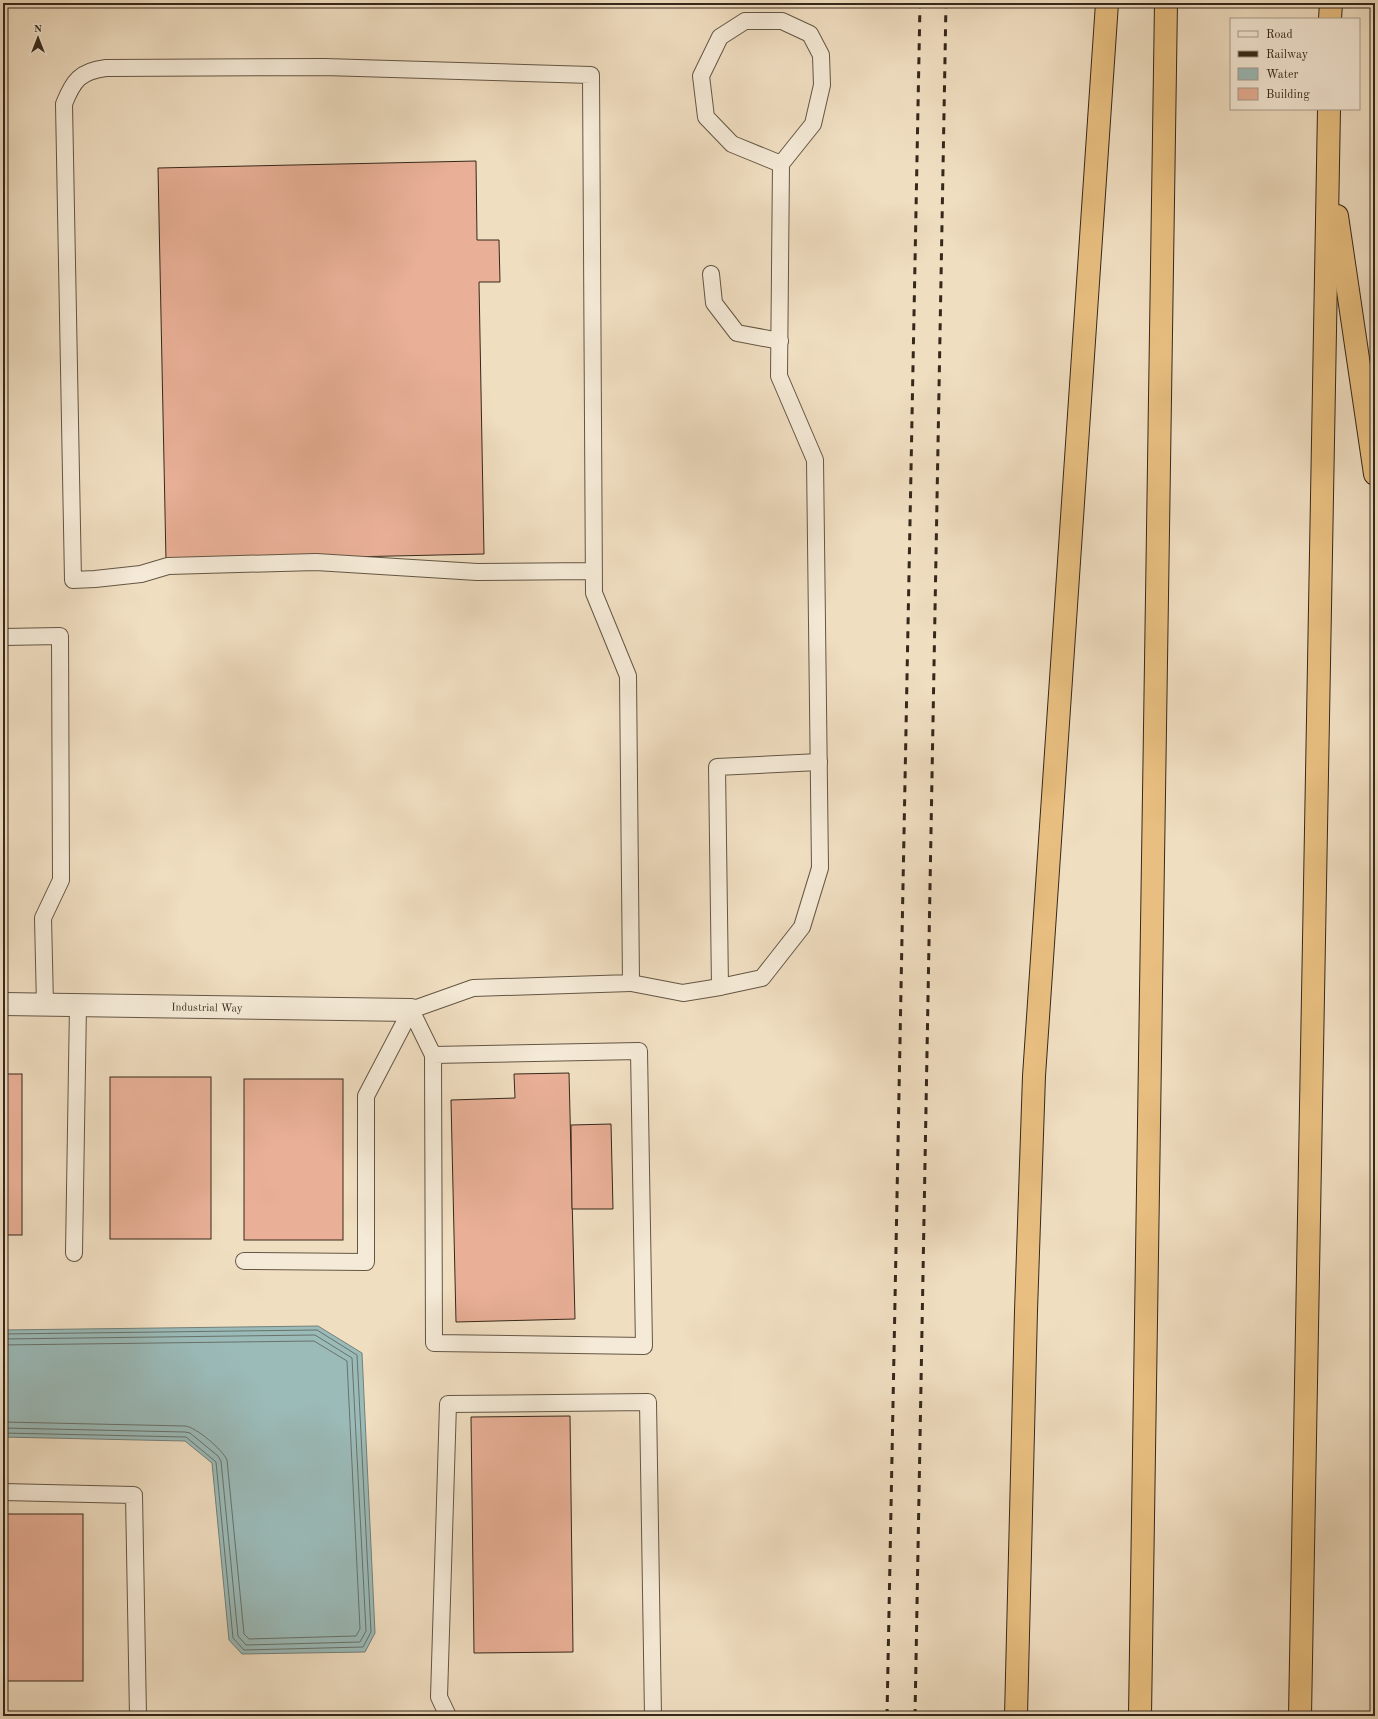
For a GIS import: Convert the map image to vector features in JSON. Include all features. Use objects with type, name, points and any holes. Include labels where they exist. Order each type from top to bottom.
[{"type":"highway","points":[[1016,1716],[1026,1296],[1034,1076],[1107,3]]},
{"type":"highway","points":[[1140,1716],[1166,3]]},
{"type":"highway","points":[[1330,18],[1331,3]]},
{"type":"highway","points":[[1300,1716],[1329,110]]},
{"type":"highway","points":[[1328,151],[1375,474]]},
{"type":"street","name":"Industrial Way","points":[[3,1004],[411,1010]]},
{"type":"lane","points":[[244,1261],[366,1262],[366,1096],[411,1010],[473,988],[631,984],[684,993],[720,988],[762,978],[802,927],[820,868],[815,460],[779,376],[781,164],[813,124],[822,85],[821,55],[810,34],[782,21],[745,21],[720,37],[702,76],[706,117],[732,144],[781,164]]},
{"type":"lane","points":[[594,571],[477,572],[316,562],[168,566],[141,574],[73,580],[64,104],[71,86],[80,76],[93,69],[106,68],[324,66],[591,74],[594,571],[594,593],[628,676],[631,984]]},
{"type":"lane","points":[[711,274],[714,303],[737,333],[780,341]]},
{"type":"lane","points":[[3,637],[60,636],[62,880],[44,918],[45,1005]]},
{"type":"lane","points":[[720,988],[717,767],[819,762]]},
{"type":"lane","points":[[74,1253],[78,1005]]},
{"type":"lane","points":[[411,1010],[433,1055],[434,1343],[644,1346],[639,1051],[433,1055]]},
{"type":"lane","points":[[448,1716],[439,1697],[448,1404],[648,1402],[653,1716]]},
{"type":"lane","points":[[3,1492],[134,1495],[138,1716]]},
{"type":"water","points":[[318,1326],[362,1353],[375,1633],[365,1652],[242,1654],[229,1640],[212,1463],[185,1441],[3,1437],[3,1330]]},
{"type":"building","points":[[476,161],[477,240],[499,240],[500,282],[479,282],[484,554],[166,561],[158,168]]},
{"type":"building","points":[[569,1073],[575,1319],[456,1322],[451,1100],[515,1098],[514,1074]]},
{"type":"building","points":[[3,1074],[22,1074],[22,1235],[3,1235]]},
{"type":"building","points":[[110,1077],[211,1077],[211,1239],[110,1239]]},
{"type":"building","points":[[244,1079],[343,1079],[343,1240],[244,1240]]},
{"type":"building","points":[[611,1124],[613,1209],[572,1209],[571,1125]]},
{"type":"building","points":[[570,1416],[573,1652],[474,1653],[471,1417]]},
{"type":"building","points":[[3,1514],[83,1514],[83,1681],[3,1681]]},
{"type":"railway","points":[[887,1716],[920,3]]},
{"type":"railway","points":[[915,1716],[946,3]]}]
